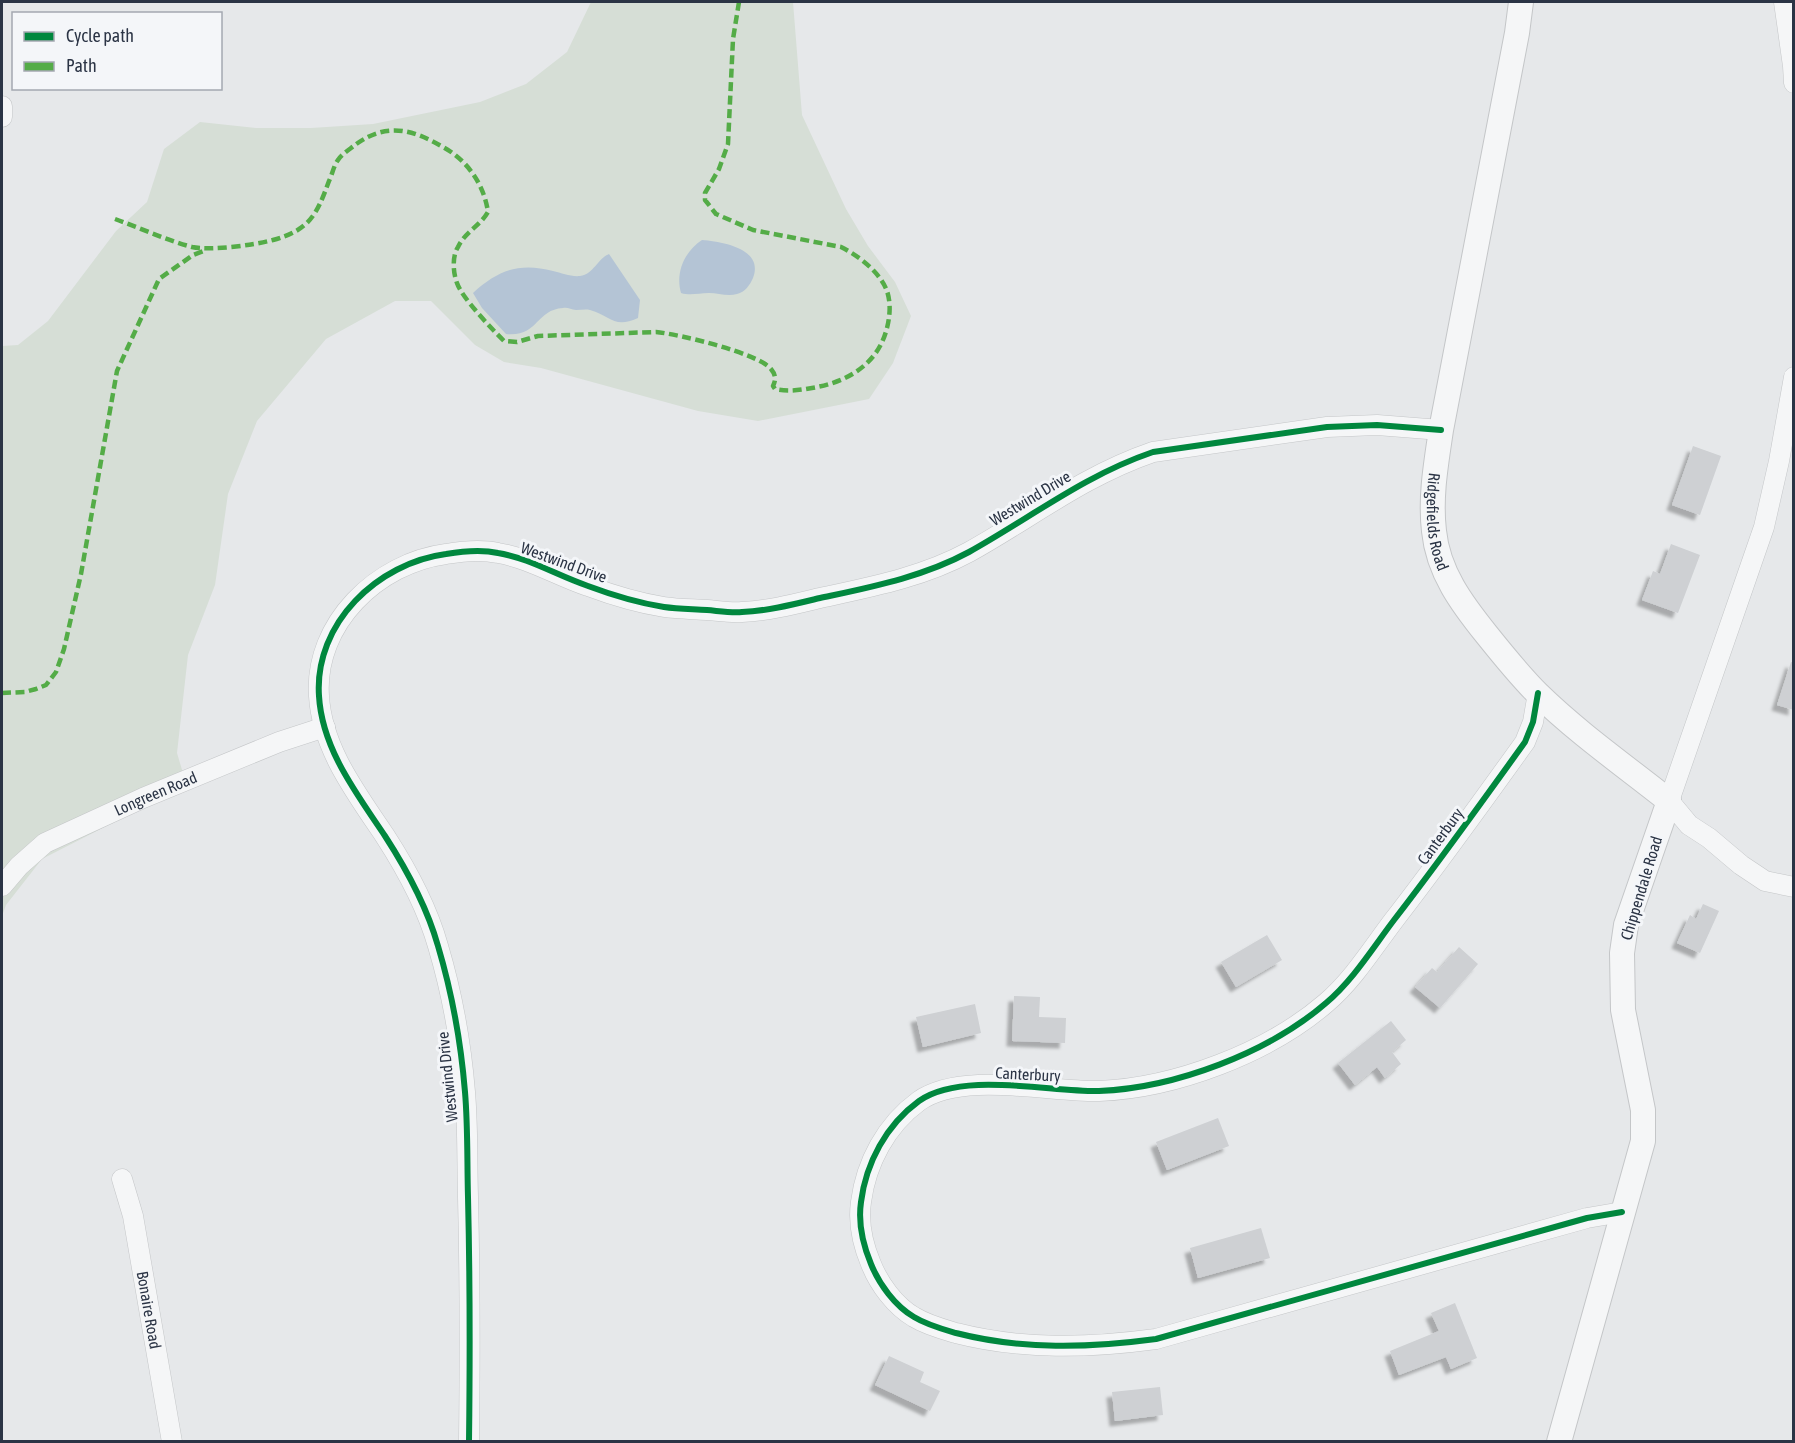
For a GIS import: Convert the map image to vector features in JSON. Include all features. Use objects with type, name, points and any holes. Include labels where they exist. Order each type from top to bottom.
[{"type":"street","name":"Ridgefields Road","points":[[1521,2],[1515,44],[1441,430],[1433,486],[1434,532],[1448,578],[1471,615],[1538,693],[1669,801],[1689,825],[1765,881],[1794,887]]},
{"type":"street","points":[[1784,2],[1794,83]]},
{"type":"street","points":[[2,106],[2,117]]},
{"type":"street","name":"Chippendale Road","points":[[1559,1442],[1643,1141],[1643,1110],[1623,1010],[1622,953],[1626,925],[1764,527],[1794,377]]},
{"type":"street","name":"Westwind Drive","points":[[469,1442],[471,1288],[465,1094],[448,986],[437,942],[422,903],[405,868],[338,762],[325,727],[318,696],[325,646],[352,603],[387,574],[413,561],[440,554],[470,551],[497,552],[591,587],[664,607],[742,612],[794,604],[882,585],[931,569],[968,552],[1080,484],[1126,461],[1153,452],[1327,427],[1377,425],[1441,430]]},
{"type":"street","name":"Canterbury","points":[[1538,693],[1533,722],[1525,742],[1348,982],[1326,1003],[1302,1022],[1273,1039],[1236,1057],[1170,1081],[1099,1091],[986,1085],[945,1089],[920,1100],[885,1136],[872,1158],[860,1207],[862,1234],[868,1257],[877,1277],[891,1296],[913,1317],[940,1328],[1010,1344],[1108,1345],[1156,1339],[1587,1218],[1623,1212]]},
{"type":"street","name":"Longreen Road","points":[[2,886],[19,866],[45,843],[143,798],[279,742],[325,727]]},
{"type":"street","name":"Bonaire Road","points":[[122,1179],[133,1216],[172,1442]]},
{"type":"shaded area","points":[[591,2],[793,2],[802,115],[846,209],[868,246],[895,282],[911,316],[893,363],[869,399],[758,421],[698,411],[541,368],[504,362],[475,345],[431,301],[395,301],[326,339],[257,421],[228,494],[215,585],[188,655],[177,753],[188,790],[130,814],[42,859],[6,905],[2,916],[2,346],[18,345],[48,321],[116,231],[147,202],[164,149],[200,122],[256,128],[311,128],[373,124],[480,102],[526,84],[567,52]]},
{"type":"water","points":[[702,240],[731,245],[753,260],[755,268],[753,278],[745,290],[730,295],[681,293],[679,277],[683,263],[686,256]]},
{"type":"water","points":[[609,254],[640,300],[638,318],[618,322],[590,310],[563,308],[547,313],[525,331],[506,334],[482,308],[473,293],[491,279],[520,268],[541,268],[573,276],[585,275]]},
{"type":"building","points":[[1693,446],[1721,456],[1700,515],[1672,505]]},
{"type":"building","points":[[1671,544],[1700,555],[1678,613],[1642,600],[1653,571],[1660,574]]},
{"type":"building","points":[[1791,662],[1794,663],[1794,710],[1777,705]]},
{"type":"building","points":[[1703,904],[1719,911],[1700,953],[1677,943],[1690,915],[1696,919]]},
{"type":"building","points":[[1267,935],[1282,960],[1236,987],[1221,962]]},
{"type":"building","points":[[1459,947],[1478,964],[1440,1008],[1415,987],[1432,968],[1437,972]]},
{"type":"building","points":[[1014,996],[1040,997],[1039,1017],[1066,1018],[1065,1043],[1012,1041]]},
{"type":"building","points":[[975,1004],[981,1033],[923,1047],[916,1017]]},
{"type":"building","points":[[1391,1021],[1406,1040],[1392,1052],[1401,1064],[1385,1078],[1377,1067],[1355,1085],[1338,1063]]},
{"type":"building","points":[[1218,1118],[1229,1146],[1167,1170],[1156,1142]]},
{"type":"building","points":[[1261,1228],[1270,1258],[1198,1278],[1190,1248]]},
{"type":"building","points":[[1455,1303],[1477,1358],[1451,1369],[1446,1357],[1399,1375],[1390,1351],[1439,1331],[1431,1313]]},
{"type":"building","points":[[889,1356],[924,1372],[920,1382],[940,1391],[930,1411],[875,1385]]},
{"type":"building","points":[[1160,1387],[1163,1415],[1115,1421],[1112,1392]]},
{"type":"marked path","points":[[115,219],[192,247],[232,247],[273,240],[304,226],[316,212],[337,162],[346,152],[377,133],[410,132],[452,152],[467,166],[483,192],[488,212],[458,247],[454,260],[455,274],[465,297],[504,341],[517,342],[538,336],[656,332],[699,340],[751,357],[771,369],[775,375],[773,386],[775,389],[789,391],[838,381],[860,369],[877,352],[883,341],[890,305],[887,291],[879,277],[862,260],[841,247],[753,230],[716,214],[705,200],[705,193],[719,169],[728,144],[733,39],[739,2]]},
{"type":"marked path","points":[[2,693],[36,689],[46,685],[56,672],[64,649],[81,574],[117,371],[159,279],[193,255],[206,250]]},
{"type":"cycle path","points":[[469,1442],[467,1118],[461,1055],[452,1000],[438,946],[422,903],[409,875],[334,753],[322,716],[319,696],[320,669],[327,644],[339,621],[355,601],[375,584],[397,570],[421,560],[452,553],[479,551],[510,555],[597,589],[655,605],[734,612],[772,609],[915,575],[951,561],[1081,485],[1153,452],[1327,427],[1377,425],[1441,430]]},
{"type":"cycle path","points":[[1538,693],[1533,722],[1525,742],[1362,964],[1326,1003],[1303,1021],[1249,1052],[1219,1065],[1158,1083],[1099,1091],[982,1085],[937,1092],[919,1101],[907,1111],[887,1133],[879,1146],[864,1187],[860,1210],[862,1234],[871,1264],[883,1287],[900,1307],[919,1320],[945,1330],[981,1339],[1031,1345],[1081,1346],[1156,1339],[1587,1218],[1622,1212]]}]
